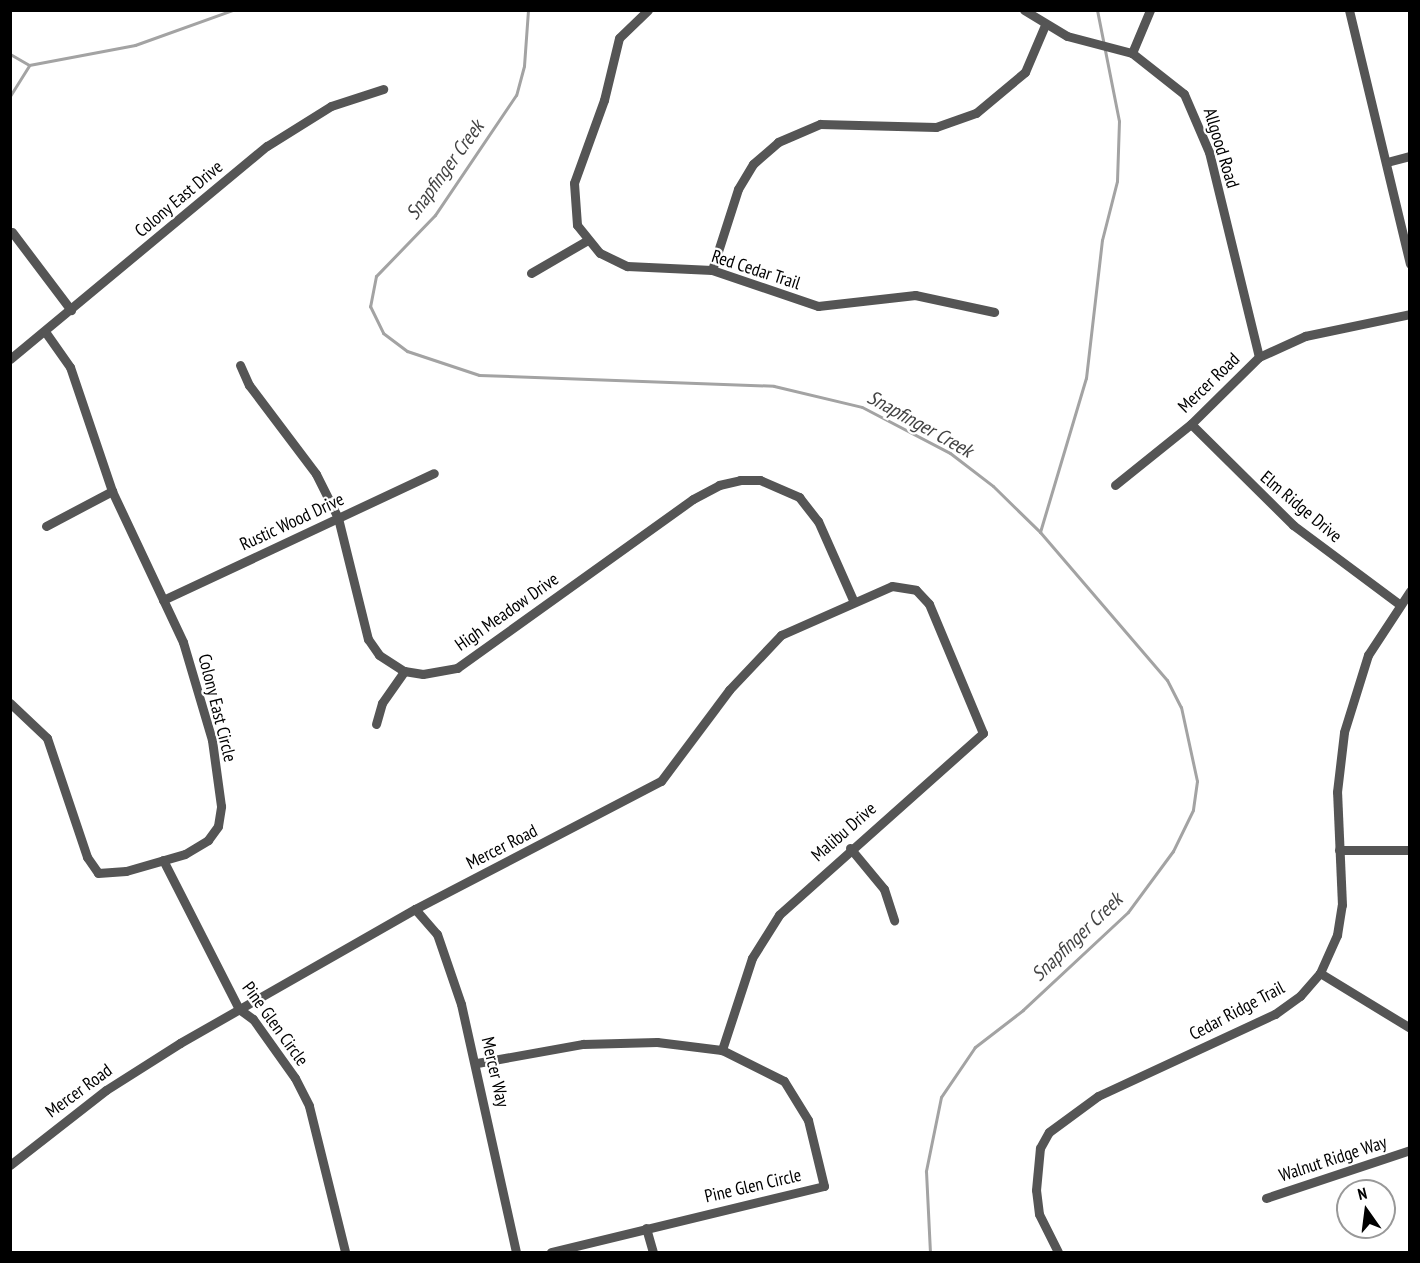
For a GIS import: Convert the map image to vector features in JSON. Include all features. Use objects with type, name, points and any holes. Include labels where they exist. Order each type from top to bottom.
[{"type":"street","points":[[531,273],[586,241],[573,213],[574,183],[604,100],[619,38],[648,10]]},
{"type":"street","name":"Allgood Road","points":[[1024,10],[1045,25],[1067,36],[1132,53],[1184,94],[1198,118],[1259,357]]},
{"type":"street","points":[[1132,53],[1150,10]]},
{"type":"street","points":[[1350,10],[1410,264]]},
{"type":"street","points":[[712,270],[738,189],[753,164],[778,142],[820,124],[936,127],[976,113],[1025,72],[1045,25]]},
{"type":"street","name":"Colony East Drive","points":[[10,359],[46,333],[70,310],[267,146],[322,111],[383,89]]},
{"type":"street","points":[[1387,162],[1410,156]]},
{"type":"street","points":[[12,232],[70,310]]},
{"type":"street","name":"Red Cedar Trail","points":[[586,241],[627,266],[712,270],[818,306],[915,295],[994,312]]},
{"type":"street","name":"Mercer Road","points":[[1115,485],[1191,424],[1259,357],[1305,336],[1410,314]]},
{"type":"street","name":"Colony East Circle","points":[[10,703],[47,738],[92,868],[105,874],[163,860],[208,840],[218,826],[221,807],[212,740],[183,642],[112,491],[69,367],[46,333]]},
{"type":"street","points":[[240,365],[268,413],[316,474],[338,518],[368,639],[379,655],[404,671],[382,703],[376,724]]},
{"type":"street","name":"Elm Ridge Drive","points":[[1191,424],[1293,525],[1399,604]]},
{"type":"street","name":"Rustic Wood Drive","points":[[163,600],[434,473]]},
{"type":"street","name":"High Meadow Drive","points":[[404,671],[423,674],[457,668],[693,499],[719,484],[740,480],[760,480],[799,497],[818,521],[854,600]]},
{"type":"street","points":[[46,525],[112,491]]},
{"type":"street","name":"Mercer Road","points":[[10,1166],[106,1090],[239,1009],[415,909],[661,781],[729,690],[781,635],[854,600],[892,586],[916,590],[929,604],[951,658]]},
{"type":"street","name":"Cedar Ridge Trail","points":[[1058,1252],[1040,1214],[1036,1190],[1040,1149],[1049,1132],[1098,1096],[1275,1014],[1300,996],[1320,973],[1341,916],[1338,763],[1344,732],[1368,655],[1399,604],[1410,591]]},
{"type":"street","name":"Malibu Drive","points":[[722,1050],[752,958],[766,934],[798,895],[983,733],[951,658]]},
{"type":"street","points":[[850,848],[884,889],[894,920]]},
{"type":"street","points":[[1339,850],[1410,850]]},
{"type":"street","name":"Pine Glen Circle","points":[[163,860],[239,1009],[253,1019],[295,1078],[309,1106],[345,1252]]},
{"type":"street","name":"Mercer Way","points":[[415,909],[437,934],[477,1063],[516,1252]]},
{"type":"street","points":[[1320,973],[1410,1028]]},
{"type":"street","name":"Pine Glen Circle","points":[[477,1063],[583,1044],[657,1042],[722,1050],[760,1066],[797,1096],[808,1120],[824,1186],[551,1252]]},
{"type":"street","name":"Walnut Ridge Way","points":[[1266,1198],[1410,1150]]},
{"type":"street","points":[[646,1228],[652,1252]]},
{"type":"waterway","name":"Snapfinger Creek","points":[[10,54],[29,65],[135,45],[233,10]]},
{"type":"waterway","name":"Snapfinger Creek","points":[[528,10],[524,66],[516,95],[435,215],[376,276],[370,306],[383,333],[407,351],[479,375],[774,386],[862,407],[950,453],[993,486],[1040,532],[1167,680],[1181,707],[1197,781],[1193,810],[1173,851],[1128,912],[1023,1010],[975,1047],[941,1097],[926,1171],[930,1252]]},
{"type":"waterway","points":[[1040,532],[1086,378],[1102,240],[1117,181],[1119,121],[1097,10]]},
{"type":"waterway","points":[[10,96],[29,65]]}]
